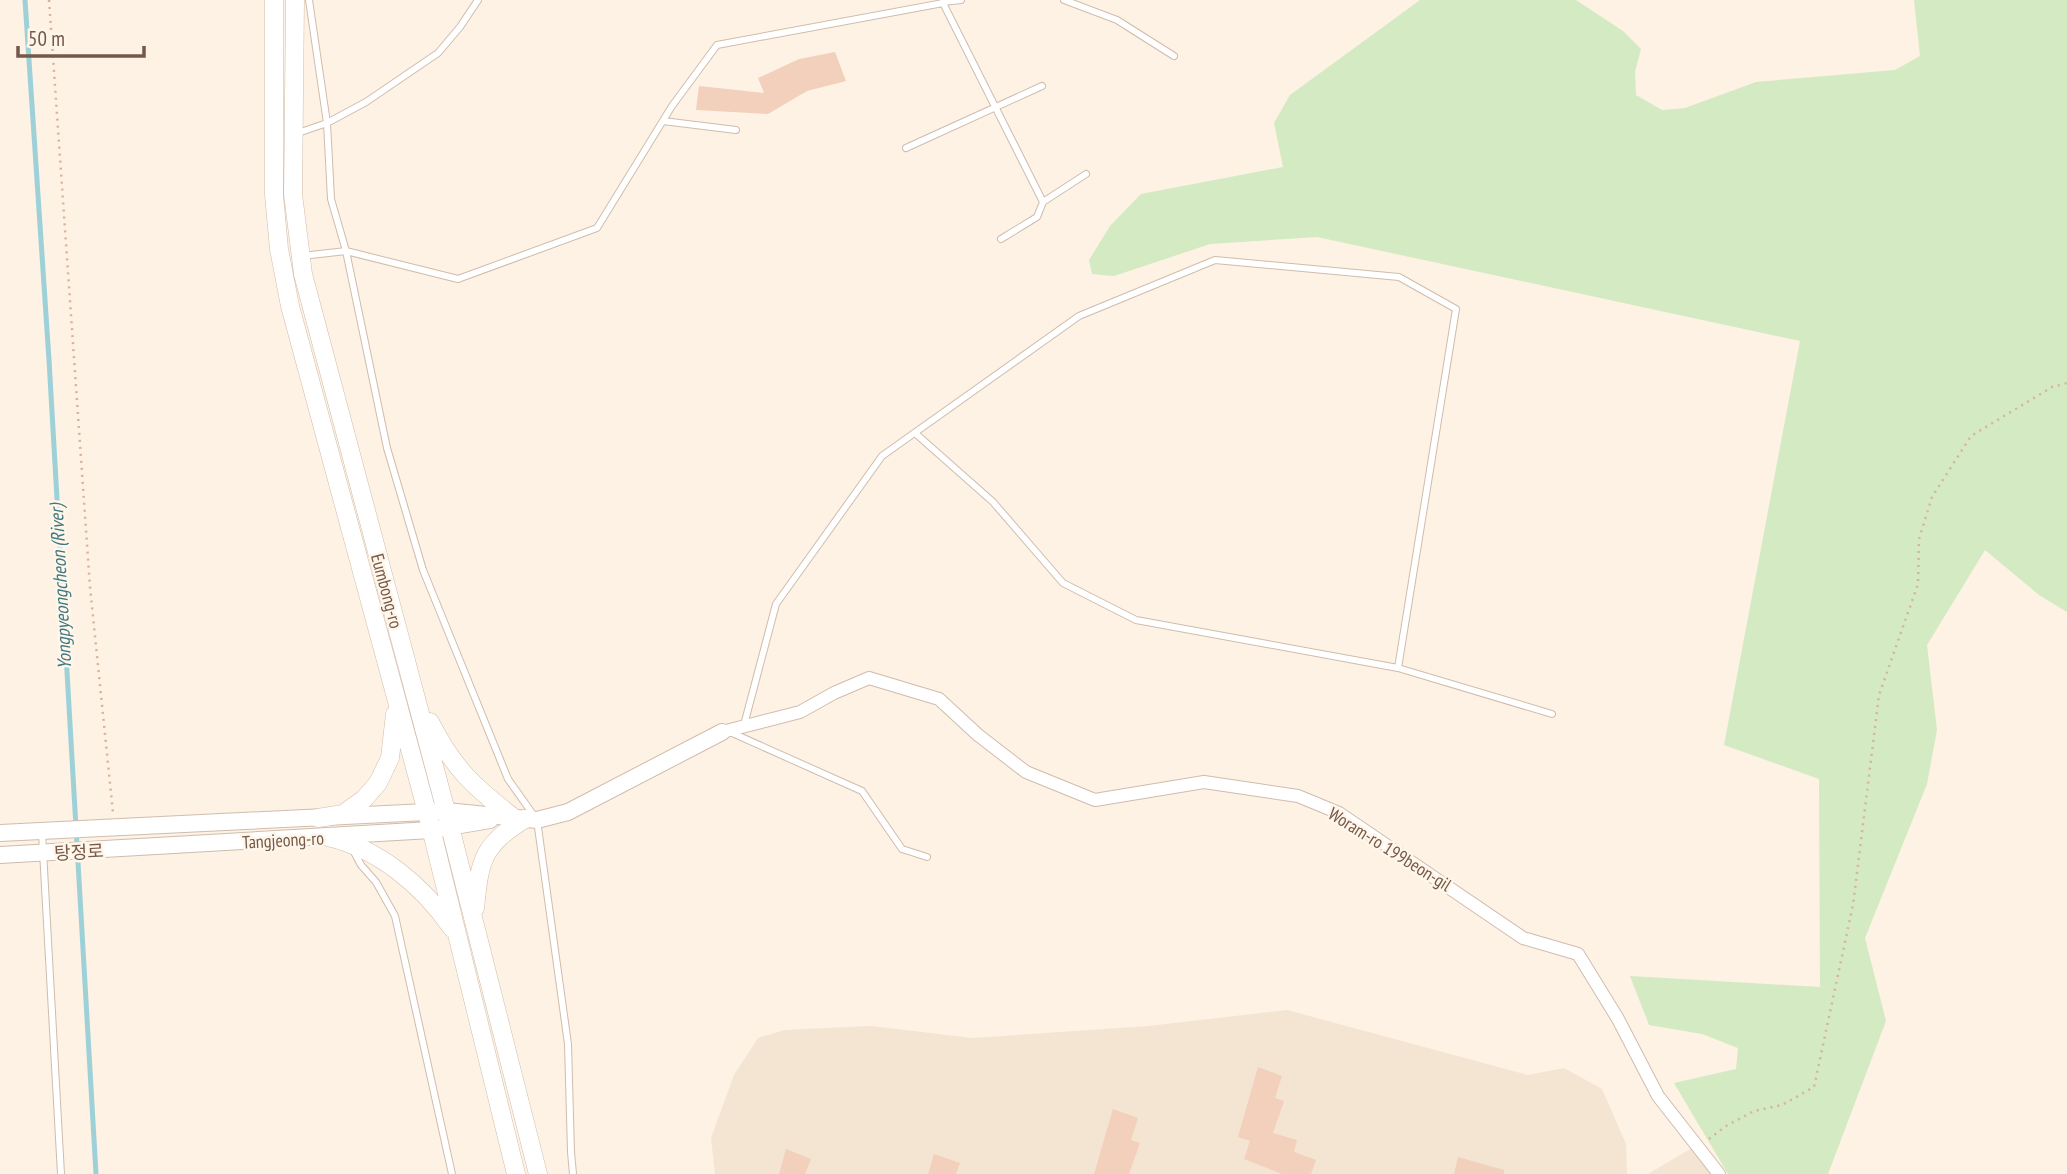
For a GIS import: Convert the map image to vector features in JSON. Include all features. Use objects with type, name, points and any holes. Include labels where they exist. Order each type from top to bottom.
[{"type":"main road","name":"Eumbong-ro","points":[[274,0],[274,195],[279,249],[290,306],[427,812],[516,1174]]},
{"type":"main road","name":"Eumbong-ro","points":[[295,0],[293,194],[303,274],[448,819],[538,1174]]},
{"type":"main road","points":[[414,692],[446,753],[467,780],[520,819],[500,835],[485,855],[479,876],[474,919]]},
{"type":"main road","points":[[318,818],[343,814],[364,799],[378,783],[390,758],[396,703]]},
{"type":"main road","points":[[328,837],[349,842],[401,873],[426,897],[457,935]]},
{"type":"street","name":"Woram-ro 199beon-gil","points":[[725,732],[800,712],[869,678],[939,699],[978,735],[1026,772],[1095,800],[1204,782],[1298,796],[1339,813],[1523,938],[1578,954],[1619,1019],[1658,1096],[1719,1174]]},
{"type":"street","points":[[448,819],[520,819],[568,812],[725,732]]},
{"type":"street","name":"Tangjeong-ro","points":[[113,828],[427,812],[448,819]]},
{"type":"street","name":"Tangjeong-ro","points":[[115,850],[431,830],[448,819]]},
{"type":"street","name":"탕정로","points":[[42,832],[113,828]]},
{"type":"street","points":[[0,833],[42,832]]},
{"type":"street","name":"탕정로","points":[[43,854],[115,850]]},
{"type":"street","points":[[0,855],[43,854]]},
{"type":"lane","points":[[309,0],[327,123],[331,199],[346,251],[387,448],[423,570],[508,779],[520,819],[568,1044],[573,1174]]},
{"type":"lane","points":[[293,134],[327,123],[366,102],[438,52],[460,27],[478,0]]},
{"type":"lane","points":[[300,257],[346,251],[458,279],[597,228],[663,121],[717,46],[943,1],[961,0]]},
{"type":"lane","points":[[1064,0],[1117,20],[1174,56]]},
{"type":"lane","points":[[943,1],[1043,202]]},
{"type":"lane","points":[[906,148],[1042,86]]},
{"type":"lane","points":[[663,121],[736,130]]},
{"type":"lane","points":[[1001,239],[1037,217],[1043,202],[1086,174]]},
{"type":"lane","points":[[744,727],[776,604],[882,456],[1079,316],[1215,260],[1399,277],[1457,309],[1398,668]]},
{"type":"lane","points":[[915,433],[993,502],[1063,583],[1136,620],[1398,668],[1552,714]]},
{"type":"lane","points":[[725,732],[862,791],[902,849],[927,857]]},
{"type":"lane","points":[[42,832],[61,1174]]},
{"type":"lane","points":[[349,842],[395,916],[452,1174]]},
{"type":"path","points":[[49,0],[90,587],[113,828]]},
{"type":"path","points":[[1698,1147],[1726,1126],[1754,1111],[1782,1105],[1814,1087],[1853,905],[1879,695],[1918,584],[1919,539],[1932,497],[1971,436],[2052,387],[2067,383]]},
{"type":"shaded area","points":[[1287,1010],[1528,1075],[1564,1068],[1602,1089],[1626,1144],[1627,1174],[715,1174],[711,1138],[734,1075],[758,1038],[785,1030],[871,1026],[972,1038],[1149,1026]]},
{"type":"shaded area","points":[[1692,1148],[1712,1174],[1648,1174]]},
{"type":"green space","points":[[1420,0],[1576,0],[1623,31],[1641,49],[1635,72],[1636,95],[1662,110],[1685,108],[1756,82],[1895,70],[1920,56],[1914,0],[2067,0],[2067,612],[2039,595],[1985,550],[1927,645],[1937,730],[1927,784],[1865,938],[1886,1021],[1828,1174],[1728,1174],[1674,1083],[1736,1069],[1738,1048],[1702,1034],[1649,1025],[1630,976],[1820,987],[1819,779],[1724,745],[1800,341],[1317,237],[1210,244],[1114,276],[1092,274],[1089,260],[1110,226],[1141,194],[1283,167],[1274,123],[1290,95]]},
{"type":"building","points":[[835,52],[846,81],[807,91],[768,114],[696,110],[699,86],[764,93],[758,78],[799,59]]},
{"type":"building","points":[[1258,1067],[1282,1076],[1275,1098],[1284,1101],[1273,1133],[1297,1140],[1294,1152],[1316,1160],[1311,1174],[1282,1174],[1244,1159],[1250,1141],[1238,1137]]},
{"type":"building","points":[[1113,1109],[1138,1118],[1131,1140],[1140,1143],[1129,1174],[1094,1174]]},
{"type":"building","points":[[786,1149],[811,1159],[805,1174],[779,1174]]},
{"type":"building","points":[[934,1154],[960,1163],[956,1174],[928,1174]]},
{"type":"building","points":[[1458,1157],[1504,1170],[1504,1174],[1454,1174]]},
{"type":"waterway","name":"Yongpyeongcheon (River)","points":[[25,0],[49,360],[96,1174]]}]
